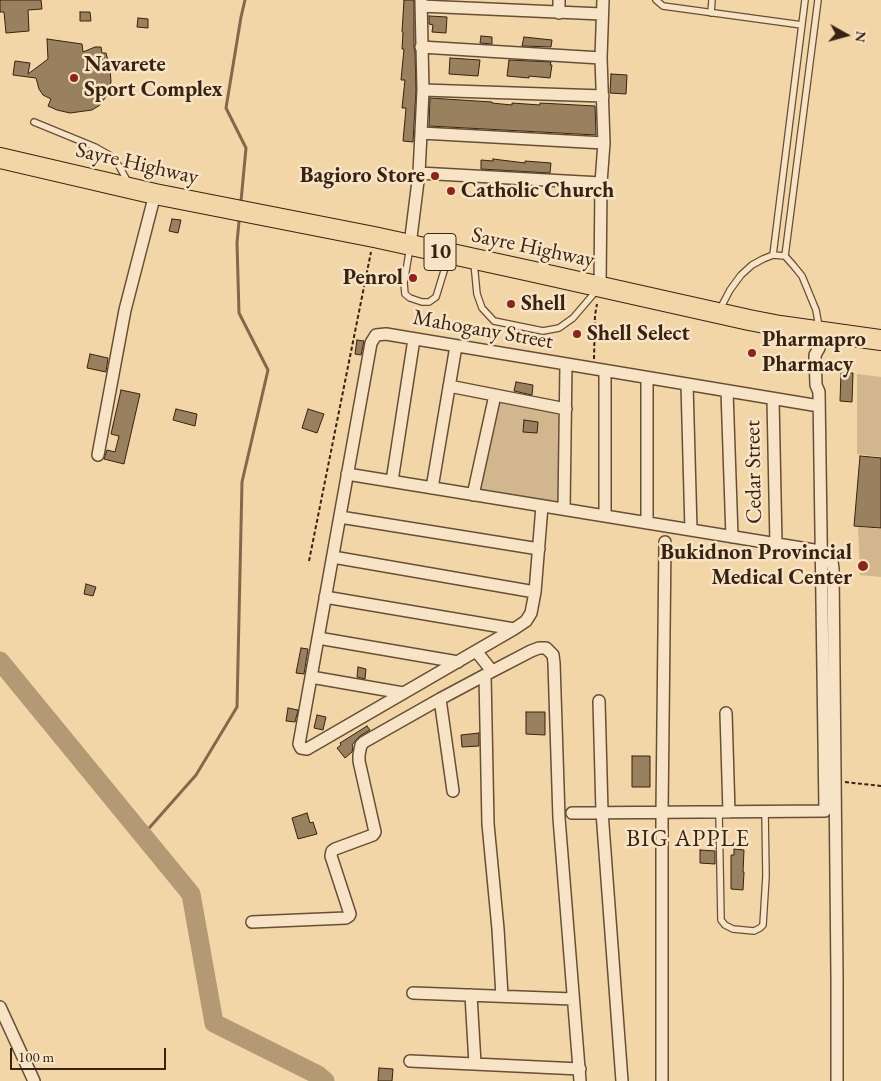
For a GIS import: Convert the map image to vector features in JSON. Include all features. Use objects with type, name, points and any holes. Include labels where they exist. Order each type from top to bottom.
[{"type":"highway","name":"Sayre Highway","points":[[0,158],[155,194],[374,237],[749,320],[819,340],[881,340]]},
{"type":"street","points":[[559,0],[559,13]]},
{"type":"street","points":[[600,287],[601,183],[604,143],[603,0]]},
{"type":"street","points":[[410,245],[419,173],[423,90],[421,3],[505,5],[559,13],[602,14]]},
{"type":"street","points":[[421,48],[602,58]]},
{"type":"street","points":[[423,90],[603,96]]},
{"type":"street","points":[[421,132],[604,143]]},
{"type":"street","points":[[419,173],[601,183]]},
{"type":"street","points":[[98,455],[126,310],[155,194]]},
{"type":"street","name":"Mahogany Street","points":[[348,474],[371,343],[376,335],[386,334],[414,338],[819,406]]},
{"type":"street","points":[[392,481],[414,338]]},
{"type":"street","points":[[572,813],[825,811],[819,406],[819,392],[823,385],[823,355],[819,340]]},
{"type":"street","points":[[432,488],[456,346]]},
{"type":"street","points":[[564,509],[566,364]]},
{"type":"street","points":[[600,370],[605,516]]},
{"type":"street","points":[[647,378],[647,523]]},
{"type":"street","points":[[687,384],[691,530]]},
{"type":"street","points":[[449,386],[566,409]]},
{"type":"street","points":[[727,391],[732,537]]},
{"type":"street","points":[[473,494],[495,395]]},
{"type":"street","name":"Cedar Street","points":[[773,399],[776,544]]},
{"type":"street","points":[[542,506],[536,592],[531,614],[526,620],[458,662],[307,749],[300,747],[299,744],[348,474],[820,551],[830,556],[833,569],[837,1081]]},
{"type":"street","points":[[340,516],[539,550]]},
{"type":"street","points":[[662,1081],[665,542]]},
{"type":"street","points":[[332,557],[536,592]]},
{"type":"street","points":[[326,597],[514,629]]},
{"type":"street","points":[[318,638],[458,662]]},
{"type":"street","points":[[252,922],[346,918],[349,916],[350,914],[331,856],[332,851],[335,849],[373,835],[375,832],[359,755],[361,745],[489,673],[539,648],[546,648],[553,655],[559,818],[580,1081]]},
{"type":"street","points":[[476,651],[489,673],[488,824],[498,928],[502,996]]},
{"type":"street","points":[[311,677],[403,693]]},
{"type":"street","points":[[440,699],[453,791]]},
{"type":"street","points":[[599,701],[602,812],[622,1081]]},
{"type":"street","points":[[724,812],[726,712]]},
{"type":"street","points":[[413,993],[573,999]]},
{"type":"street","points":[[472,995],[475,1064]]},
{"type":"street","points":[[0,1007],[34,1081]]},
{"type":"street","points":[[410,1061],[580,1069]]},
{"type":"lane","points":[[656,0],[662,6],[802,25]]},
{"type":"lane","points":[[711,13],[712,0]]},
{"type":"lane","points":[[772,255],[805,0]]},
{"type":"lane","points":[[785,256],[818,0]]},
{"type":"lane","points":[[34,122],[95,147],[108,155],[119,166],[132,188]]},
{"type":"lane","points":[[410,245],[404,283],[405,294],[422,302],[429,302],[436,297],[449,254]]},
{"type":"lane","points":[[717,313],[730,290],[741,275],[752,265],[772,255],[785,256],[793,264],[805,283],[816,310],[819,340]]},
{"type":"lane","points":[[474,259],[477,294],[482,308],[494,321],[542,331],[559,328],[573,318],[600,287]]},
{"type":"lane","points":[[724,812],[721,920],[725,925],[733,929],[754,931],[763,925],[766,876],[764,812]]},
{"type":"path","points":[[309,561],[374,237]]},
{"type":"path","points":[[600,287],[595,315],[600,370]]},
{"type":"path","points":[[835,780],[881,786]]},
{"type":"shaded area","points":[[857,374],[881,377],[881,457],[857,454]]},
{"type":"shaded area","points":[[499,402],[560,413],[560,504],[479,489]]},
{"type":"shaded area","points":[[858,527],[881,529],[881,577],[860,575]]},
{"type":"building","points":[[0,0],[41,0],[42,9],[28,10],[29,31],[6,33],[4,12],[0,12]]},
{"type":"building","points":[[404,0],[414,0],[416,90],[413,142],[403,141],[406,108],[402,108],[405,80],[401,80],[404,49],[402,49]]},
{"type":"building","points":[[80,12],[90,12],[91,21],[80,21]]},
{"type":"building","points":[[429,16],[447,17],[446,33],[432,32],[433,25],[429,24]]},
{"type":"building","points":[[138,18],[148,19],[148,28],[137,27]]},
{"type":"building","points":[[481,36],[492,37],[492,44],[480,43]]},
{"type":"building","points":[[524,37],[552,40],[551,47],[522,46]]},
{"type":"building","name":"Navarete Sport Complex","points":[[47,39],[82,44],[83,52],[95,47],[101,47],[102,53],[106,53],[111,82],[107,95],[100,105],[92,110],[70,113],[57,110],[48,106],[51,99],[43,95],[36,78],[13,75],[15,61],[30,63],[28,74],[48,59]]},
{"type":"building","points":[[450,58],[480,60],[478,76],[449,74]]},
{"type":"building","points":[[509,60],[551,62],[550,78],[507,76]]},
{"type":"building","points":[[611,74],[627,75],[626,94],[610,93]]},
{"type":"building","points":[[430,98],[512,105],[512,103],[540,105],[540,103],[595,106],[596,135],[429,126]]},
{"type":"building","points":[[493,159],[525,163],[525,161],[551,163],[550,173],[481,169],[481,160],[493,161]]},
{"type":"building","points":[[172,219],[181,220],[178,233],[169,231]]},
{"type":"building","points":[[357,340],[364,341],[361,355],[355,354]]},
{"type":"building","points":[[90,354],[108,358],[106,372],[87,368]]},
{"type":"building","points":[[841,373],[853,373],[852,402],[840,401]]},
{"type":"building","points":[[516,382],[533,385],[532,395],[514,391]]},
{"type":"building","points":[[121,390],[140,394],[124,464],[104,459],[107,450],[115,452],[119,436],[111,434]]},
{"type":"building","points":[[176,409],[197,414],[195,426],[173,420]]},
{"type":"building","points":[[308,409],[324,414],[317,433],[302,428]]},
{"type":"building","points":[[524,420],[538,422],[537,433],[523,432]]},
{"type":"building","points":[[860,456],[881,458],[881,528],[854,526]]},
{"type":"building","points":[[86,584],[96,587],[93,596],[84,594]]},
{"type":"building","points":[[301,648],[308,649],[304,674],[296,673]]},
{"type":"building","points":[[358,667],[366,669],[365,679],[357,677]]},
{"type":"building","points":[[288,708],[298,710],[295,722],[286,721]]},
{"type":"building","points":[[526,712],[545,712],[545,735],[526,734]]},
{"type":"building","points":[[317,715],[326,717],[323,730],[314,728]]},
{"type":"building","points":[[367,726],[370,730],[356,740],[352,745],[352,752],[345,758],[337,748],[341,745],[340,743]]},
{"type":"building","points":[[479,733],[479,746],[462,747],[461,735]]},
{"type":"building","points":[[632,756],[650,756],[650,787],[632,787]]},
{"type":"building","points":[[307,813],[310,823],[313,822],[317,834],[298,839],[292,818]]},
{"type":"building","points":[[734,849],[744,850],[743,890],[731,889],[731,855],[734,855]]},
{"type":"building","points":[[700,850],[715,851],[715,864],[700,863]]},
{"type":"building","points":[[379,1068],[393,1069],[392,1081],[378,1081]]},
{"type":"waterway","points":[[241,201],[246,148],[226,108],[245,0]]},
{"type":"waterway","points":[[143,835],[196,775],[237,707],[242,482],[268,370],[239,313],[237,243],[239,221]]},
{"type":"waterway","points":[[0,661],[191,894],[214,1023],[318,1075],[325,1081]]},
{"type":"place","name":"Navarete Sport Complex","points":[[74,78]]},
{"type":"place","name":"Bagioro Store","points":[[435,176]]},
{"type":"place","name":"Catholic Church","points":[[451,191]]},
{"type":"place","name":"Penrol","points":[[413,278]]},
{"type":"place","name":"Shell","points":[[511,304]]},
{"type":"place","name":"Shell Select","points":[[577,334]]},
{"type":"place","name":"Pharmapro Pharmacy","points":[[752,353]]},
{"type":"place","name":"Bukidnon Provincial Medical Center","points":[[863,566]]},
{"type":"district","name":"BIG APPLE","points":[[688,839]]}]
